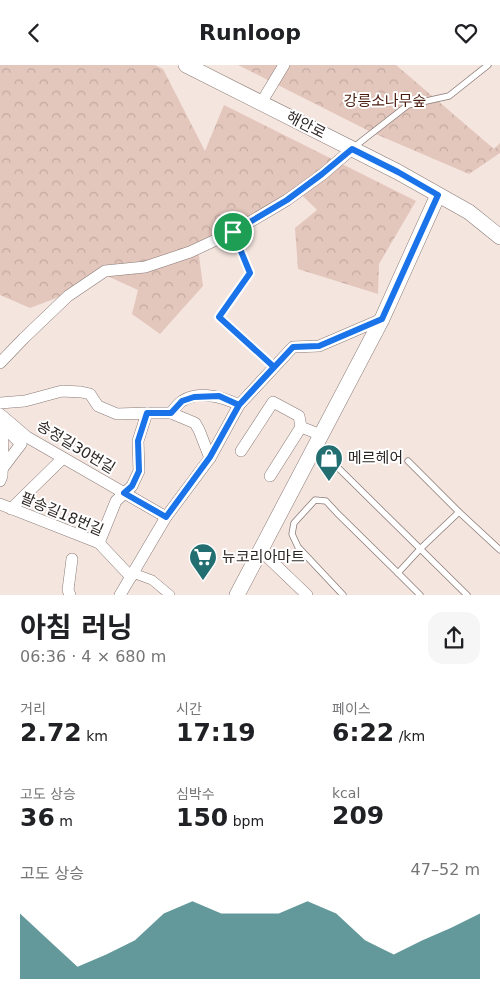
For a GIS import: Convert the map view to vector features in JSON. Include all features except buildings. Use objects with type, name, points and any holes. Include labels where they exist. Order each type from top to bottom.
[{"type":"street","name":"해안로","points":[[186,65],[398,172],[468,212],[500,237]]},
{"type":"street","points":[[261,103],[284,65]]},
{"type":"street","points":[[0,363],[68,296],[105,271],[145,267],[190,252],[233,232],[287,200],[352,149]]},
{"type":"street","points":[[237,595],[382,319],[438,195]]},
{"type":"street","points":[[120,595],[166,517],[210,457],[239,405],[274,367],[293,347],[319,346],[382,319]]},
{"type":"street","points":[[0,403],[25,401],[62,391],[81,392],[90,394],[98,406],[116,414],[171,413],[195,423],[200,430],[210,457]]},
{"type":"street","points":[[171,413],[182,401],[194,397],[219,396],[239,405]]},
{"type":"street","points":[[241,451],[273,402],[299,415],[300,427],[270,476]]},
{"type":"street","name":"송정길30번길","points":[[0,413],[27,437],[166,517]]},
{"type":"street","points":[[98,543],[116,501],[132,486],[139,471],[138,441],[147,413]]},
{"type":"street","points":[[0,425],[3,442],[0,481]]},
{"type":"street","points":[[0,425],[21,444],[2,469]]},
{"type":"street","points":[[300,427],[318,441]]},
{"type":"street","points":[[12,509],[63,458]]},
{"type":"street","name":"팔송길18번길","points":[[0,504],[98,543],[132,575]]},
{"type":"street","points":[[261,551],[307,595]]},
{"type":"street","points":[[70,595],[68,590],[72,559]]},
{"type":"street","points":[[132,575],[152,580],[170,595]]},
{"type":"lane","points":[[352,149],[408,105],[449,96],[488,65]]},
{"type":"lane","points":[[219,317],[250,273],[233,232]]},
{"type":"lane","points":[[318,441],[420,549],[467,595]]},
{"type":"lane","points":[[408,461],[500,551]]},
{"type":"lane","points":[[343,595],[298,547],[292,534],[294,523],[315,500],[326,501],[420,595]]},
{"type":"lane","points":[[398,573],[459,512]]},
{"type":"path","points":[[219,317],[274,367]]},
{"type":"green space","points":[[0,65],[155,65],[163,69],[205,151],[224,105],[416,201],[379,264],[378,294],[298,269],[295,228],[317,210],[302,195],[198,248],[203,286],[160,334],[132,314],[138,290],[105,275],[75,291],[30,308],[0,295]]},
{"type":"green space","name":"강릉소나무숲","points":[[238,65],[396,65],[494,149],[500,143],[500,153],[469,174],[371,132]]},
{"type":"place","name":"메르헤어","points":[[329,482]]},
{"type":"place","name":"뉴코리아마트","points":[[203,581]]},
{"type":"route","points":[[233,232],[250,273],[219,317],[274,367],[239,405],[210,457],[166,517],[124,493],[132,486],[139,471],[138,441],[147,413],[171,413],[182,401],[205,396],[219,396],[239,405],[293,347],[319,346],[382,319],[438,195],[352,149],[287,200],[233,232]]}]
